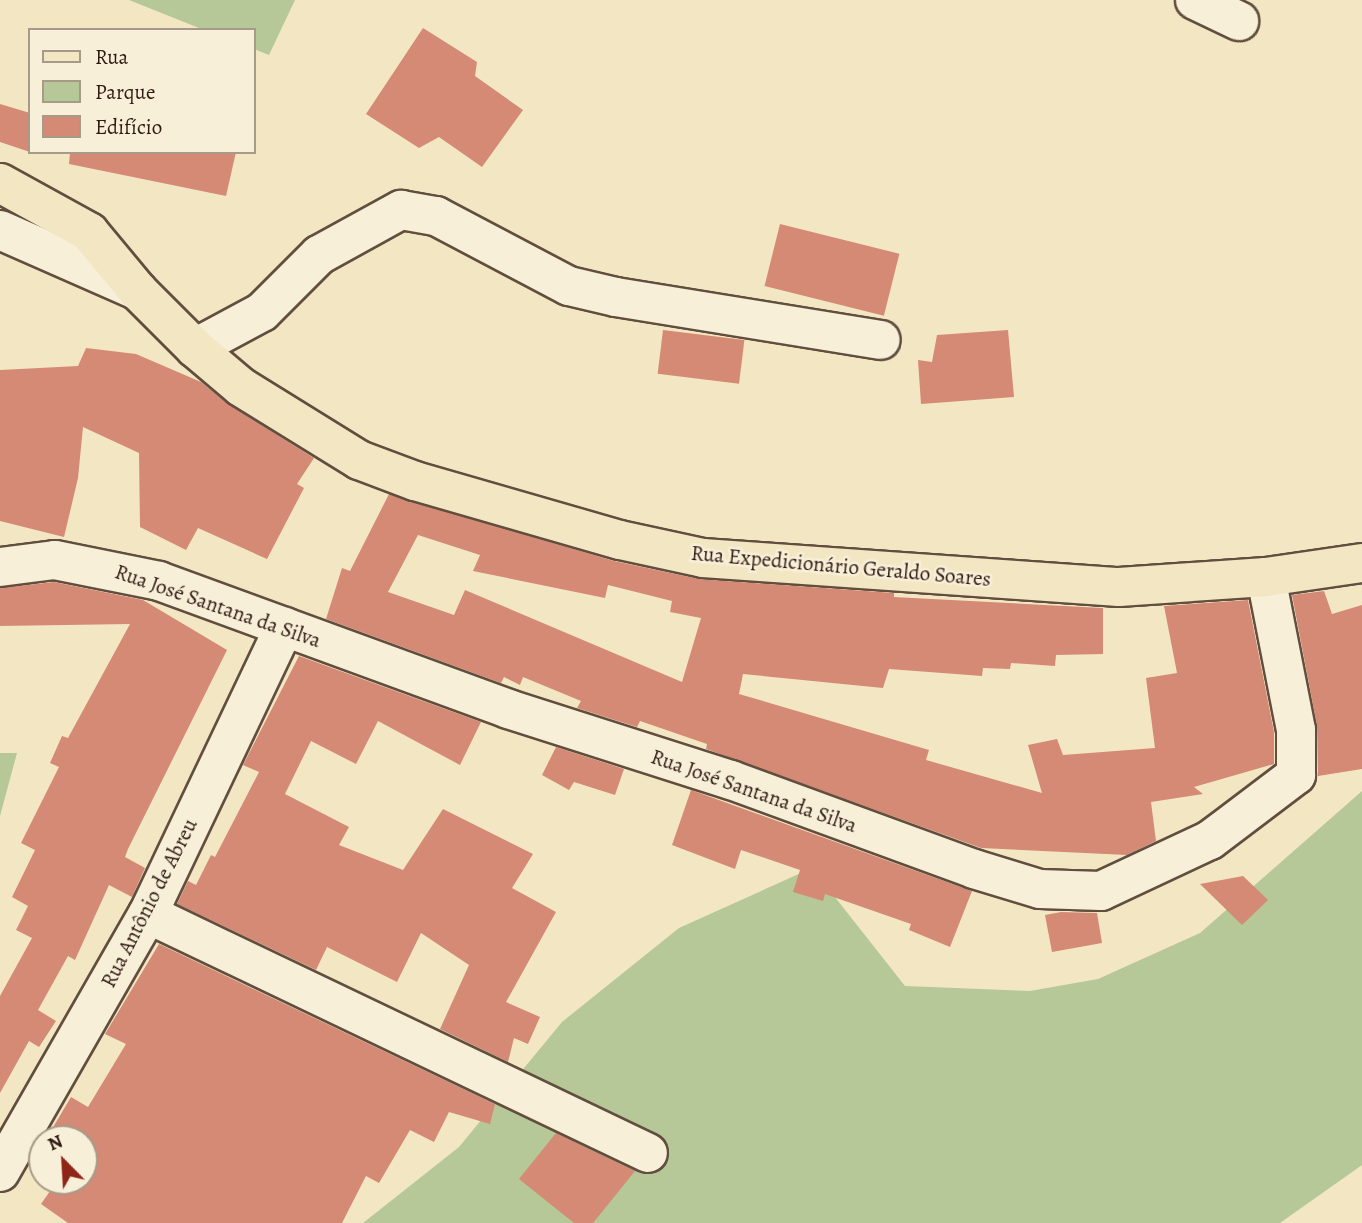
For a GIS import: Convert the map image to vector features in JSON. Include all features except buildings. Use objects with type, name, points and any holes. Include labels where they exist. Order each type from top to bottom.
[{"type":"main road","name":"Rua Expedicionário Geraldo Soares","points":[[0,183],[89,232],[138,291],[195,348],[241,387],[359,460],[415,481],[620,540],[703,558],[1119,587],[1266,577],[1362,563]]},
{"type":"street","points":[[1195,0],[1239,21]]},
{"type":"street","points":[[195,348],[262,312],[319,255],[401,210],[436,216],[569,286],[616,297],[881,340]]},
{"type":"street","points":[[0,230],[138,291]]},
{"type":"street","name":"Rua José Santana da Silva","points":[[0,567],[55,559],[95,564],[159,581],[974,869],[1040,889],[1101,891],[1210,840],[1296,775],[1296,730],[1266,577]]},
{"type":"street","name":"Rua Antônio de Abreu","points":[[0,1172],[148,914],[284,627]]},
{"type":"street","points":[[148,914],[648,1153]]},
{"type":"green space","points":[[129,0],[295,0],[269,55],[256,50],[256,28],[199,28]]},
{"type":"green space","points":[[0,753],[17,753],[0,816]]},
{"type":"green space","points":[[1362,791],[1362,1165],[1280,1223],[363,1223],[459,1147],[562,1022],[679,928],[812,868],[905,986],[1030,991],[1098,979],[1200,933]]}]
